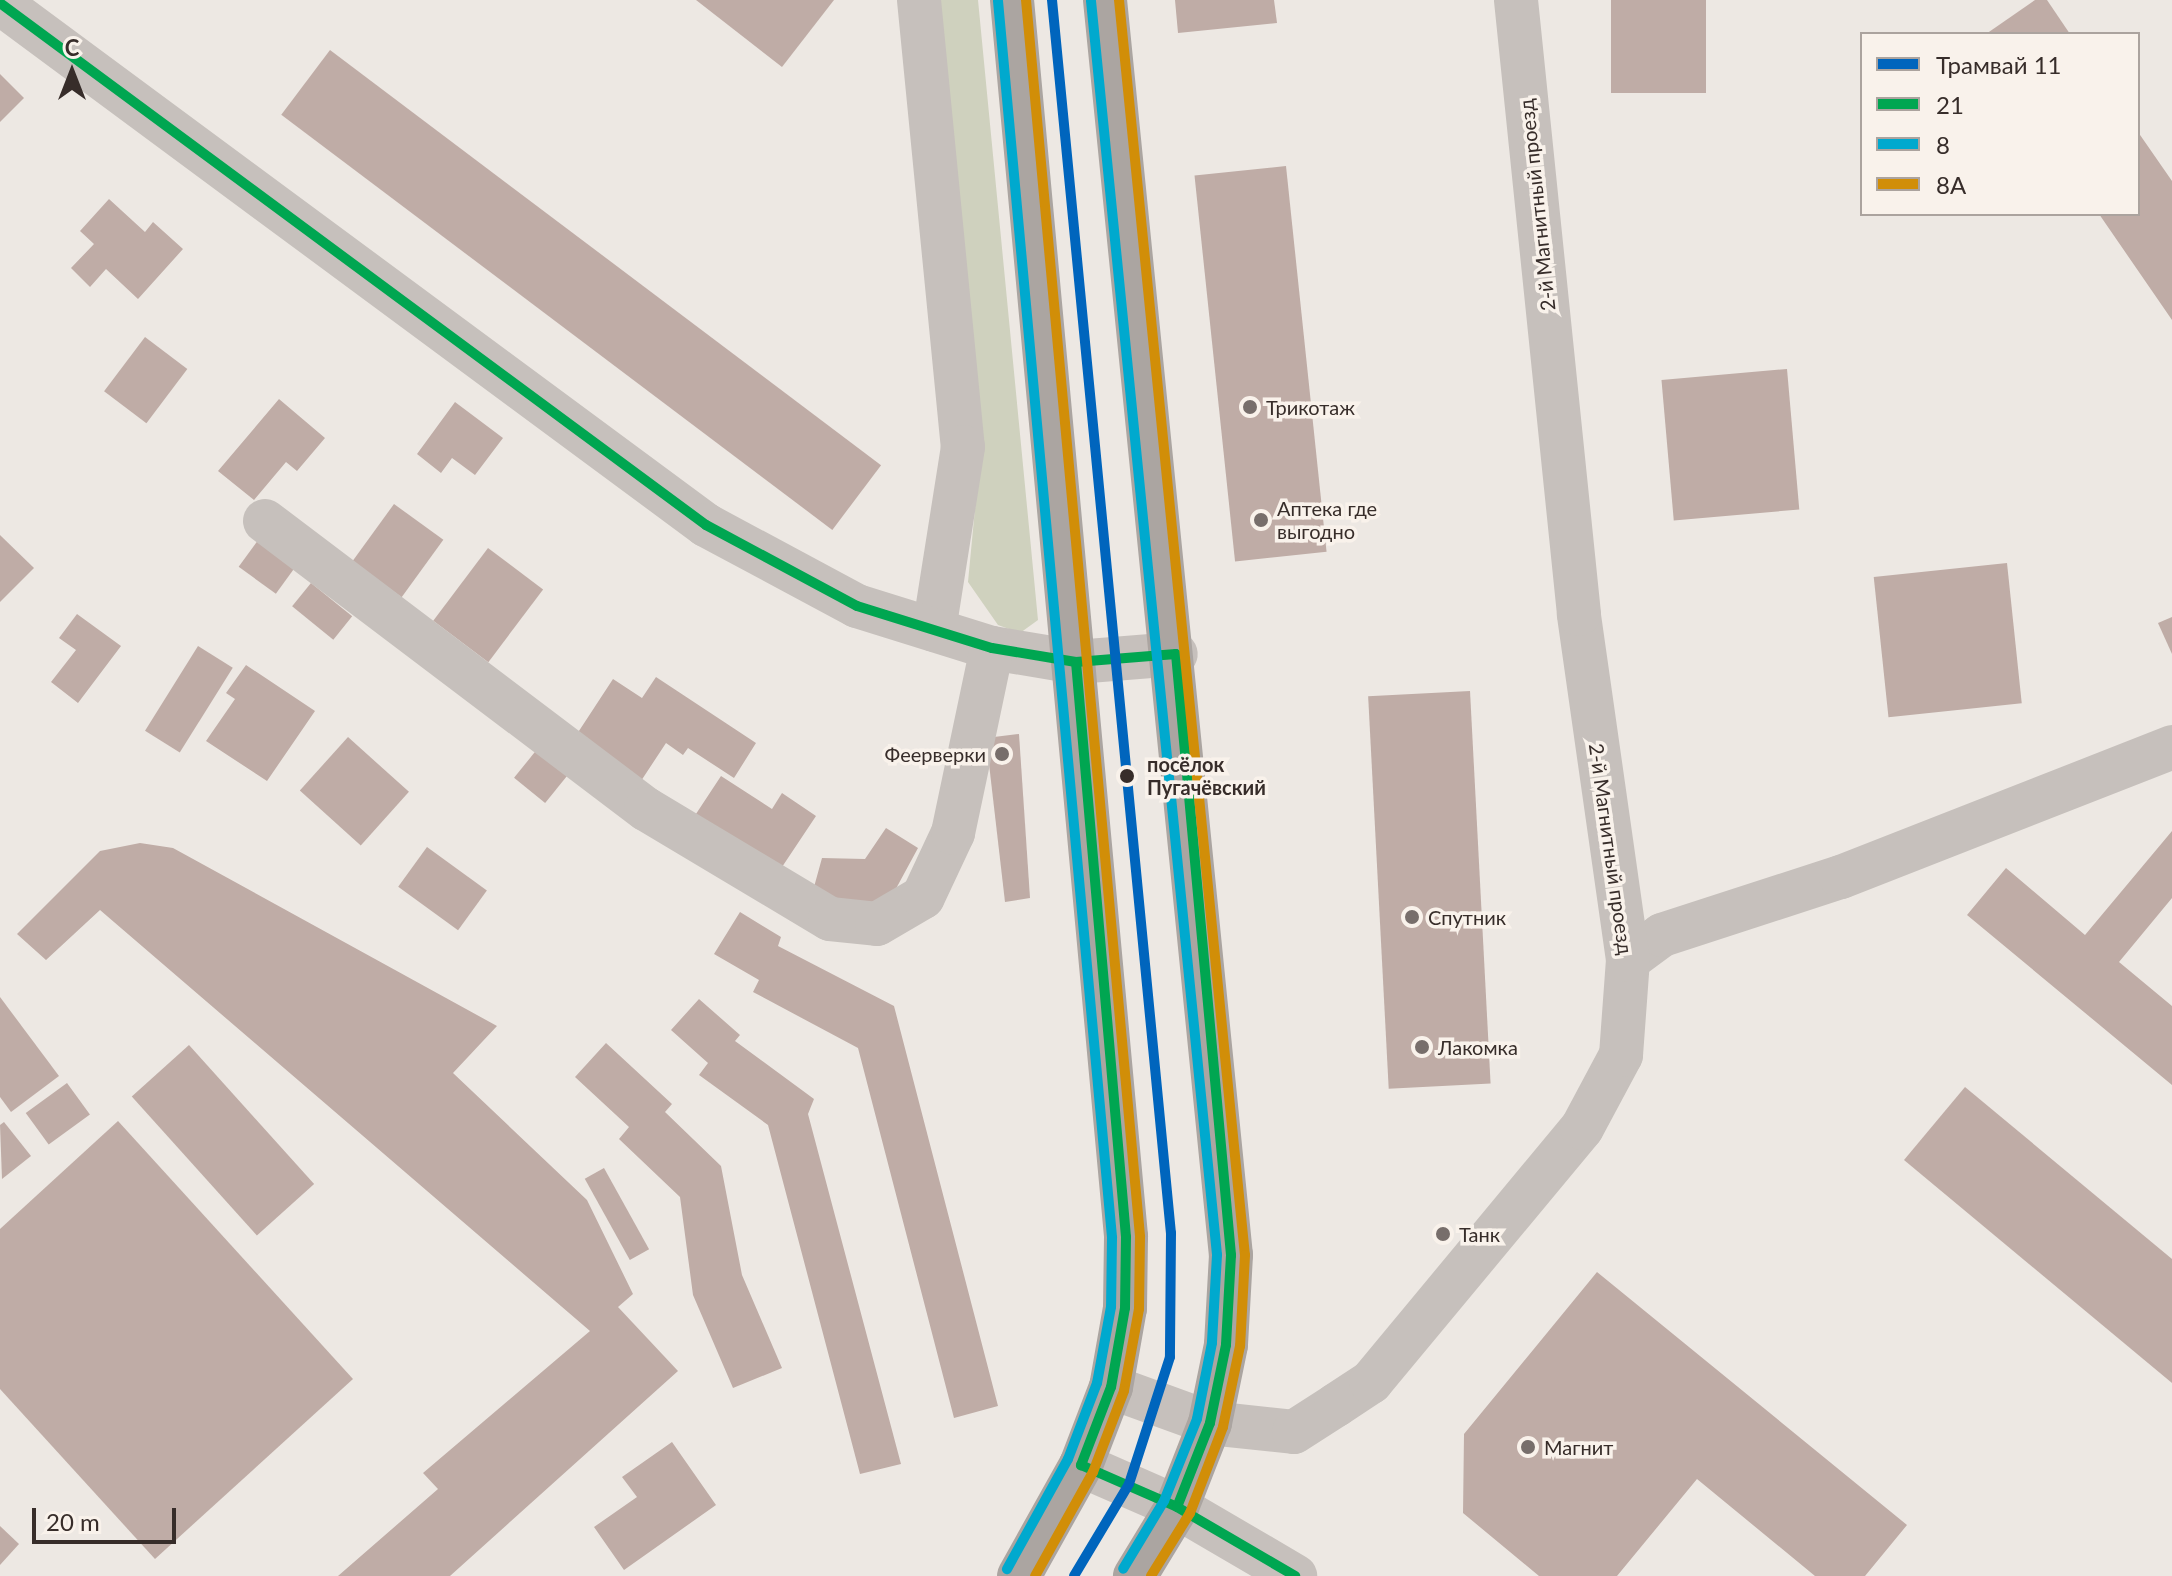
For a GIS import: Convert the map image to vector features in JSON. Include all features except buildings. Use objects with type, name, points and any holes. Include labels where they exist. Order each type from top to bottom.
[{"type":"main road","points":[[1012,0],[1123,1156],[1125,1308],[1111,1387],[1081,1465],[1019,1576]]},
{"type":"main road","points":[[1105,0],[1176,654],[1231,1255],[1226,1345],[1210,1423],[1177,1507],[1135,1576]]},
{"type":"street","points":[[919,0],[963,447],[934,630]]},
{"type":"street","name":"2-й Магнитный проезд","points":[[1111,1387],[1210,1423],[1294,1432],[1371,1382],[1582,1128],[1621,1055],[1628,960],[1579,614],[1516,0]]},
{"type":"street","points":[[0,3],[706,525],[857,606],[992,648],[1076,662],[1176,654]]},
{"type":"street","points":[[265,521],[646,809],[830,919],[877,924],[923,897],[953,833],[992,648]]},
{"type":"street","points":[[1628,960],[1662,935],[1841,877],[2172,747]]},
{"type":"street","points":[[1081,1465],[1177,1507],[1295,1576]]},
{"type":"green space","points":[[940,0],[978,0],[1038,620],[1020,633],[998,625],[968,582],[981,446]]},
{"type":"tram line","name":"11","points":[[1052,0],[1171,1233],[1170,1357],[1129,1484],[1074,1576]]},
{"type":"transit line","name":"8А","points":[[1026,0],[1140,1237],[1139,1309],[1124,1391],[1093,1472],[1035,1576]]},
{"type":"transit line","name":"8А","points":[[1119,0],[1245,1255],[1240,1346],[1223,1427],[1190,1513],[1151,1576]]},
{"type":"transit line","name":"8","points":[[998,1],[1112,1238],[1111,1307],[1097,1383],[1068,1459],[1007,1569]]},
{"type":"transit line","name":"8","points":[[1091,1],[1217,1255],[1212,1343],[1197,1419],[1164,1501],[1123,1569]]},
{"type":"transit line","name":"21","points":[[0,3],[706,525],[857,606],[992,648],[1076,662],[1176,654],[1231,1255],[1226,1345],[1210,1423],[1177,1507]]},
{"type":"transit line","name":"21","points":[[1076,662],[1126,1237],[1125,1308],[1111,1387],[1081,1465],[1177,1507],[1295,1576]]},
{"type":"place","name":"Трикотаж","points":[[1250,407]]},
{"type":"place","name":"Аптека где выгодно","points":[[1261,520]]},
{"type":"place","name":"Феерверки","points":[[1002,754]]},
{"type":"place","name":"посёлок Пугачёвский","points":[[1127,776]]},
{"type":"place","name":"Спутник","points":[[1412,917]]},
{"type":"place","name":"Лакомка","points":[[1422,1047]]},
{"type":"place","name":"Танк","points":[[1443,1234]]},
{"type":"place","name":"Магнит","points":[[1528,1447]]}]
